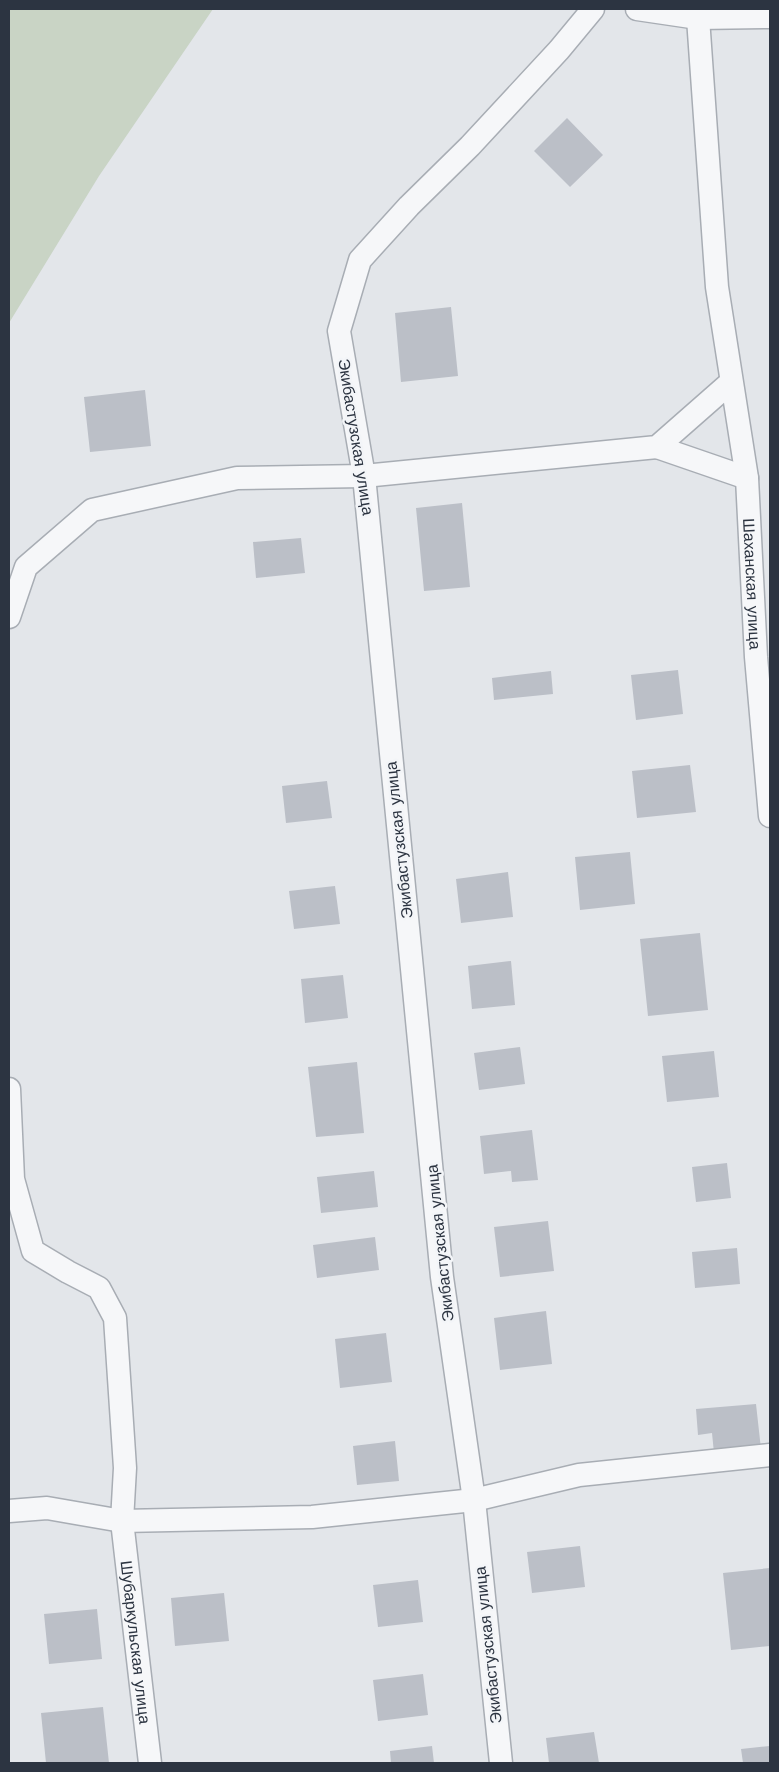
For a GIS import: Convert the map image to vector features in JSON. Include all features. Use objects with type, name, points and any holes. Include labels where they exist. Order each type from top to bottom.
[{"type":"street","name":"Экибастузская улица","points":[[501,1763],[474,1500],[442,1277],[364,476],[339,331],[360,260],[409,206],[470,146],[559,50],[593,9]]},
{"type":"street","points":[[637,9],[698,18],[770,17]]},
{"type":"street","name":"Шаханская улица","points":[[698,18],[717,287],[747,478],[756,657],[770,816]]},
{"type":"street","points":[[657,447],[731,382]]},
{"type":"street","points":[[9,617],[17,572],[92,510],[237,478],[364,476],[657,447],[747,478]]},
{"type":"street","name":"Шубаркульская улица","points":[[9,1088],[13,1179],[33,1251],[98,1288],[115,1318],[125,1468],[122,1521],[150,1763]]},
{"type":"street","points":[[9,1511],[47,1508],[122,1521],[312,1517],[474,1500],[579,1475],[770,1455]]},
{"type":"green space","points":[[9,9],[213,9],[99,176],[9,323]]},
{"type":"building","points":[[567,118],[603,155],[570,187],[534,151]]},
{"type":"building","points":[[451,307],[458,376],[401,382],[395,313]]},
{"type":"building","points":[[145,390],[151,446],[90,452],[84,397]]},
{"type":"building","points":[[462,503],[470,587],[424,591],[416,508]]},
{"type":"building","points":[[301,538],[305,573],[256,578],[253,542]]},
{"type":"building","points":[[678,670],[683,714],[636,720],[631,675]]},
{"type":"building","points":[[551,671],[553,694],[494,700],[492,678]]},
{"type":"building","points":[[690,765],[696,812],[637,818],[632,771]]},
{"type":"building","points":[[327,781],[332,818],[286,823],[282,786]]},
{"type":"building","points":[[630,852],[635,904],[580,910],[575,857]]},
{"type":"building","points":[[508,872],[513,917],[461,923],[456,879]]},
{"type":"building","points":[[335,886],[340,924],[294,929],[289,891]]},
{"type":"building","points":[[700,933],[708,1010],[648,1016],[640,939]]},
{"type":"building","points":[[511,961],[515,1005],[472,1009],[468,966]]},
{"type":"building","points":[[343,975],[348,1018],[305,1023],[301,979]]},
{"type":"building","points":[[520,1047],[525,1084],[479,1090],[474,1053]]},
{"type":"building","points":[[714,1051],[719,1097],[667,1102],[662,1056]]},
{"type":"building","points":[[357,1062],[364,1133],[316,1137],[308,1067]]},
{"type":"building","points":[[532,1130],[538,1180],[512,1182],[511,1171],[484,1174],[480,1136]]},
{"type":"building","points":[[727,1163],[731,1198],[696,1202],[692,1167]]},
{"type":"building","points":[[374,1171],[378,1207],[321,1213],[317,1177]]},
{"type":"building","points":[[548,1221],[554,1271],[500,1277],[494,1227]]},
{"type":"building","points":[[375,1237],[379,1270],[317,1278],[313,1245]]},
{"type":"building","points":[[737,1248],[740,1284],[695,1288],[692,1252]]},
{"type":"building","points":[[546,1311],[552,1364],[500,1370],[494,1318]]},
{"type":"building","points":[[386,1333],[392,1382],[340,1388],[335,1339]]},
{"type":"building","points":[[756,1404],[761,1449],[714,1453],[712,1433],[698,1435],[696,1409]]},
{"type":"building","points":[[395,1441],[399,1481],[357,1485],[353,1446]]},
{"type":"building","points":[[580,1546],[585,1587],[532,1593],[527,1552]]},
{"type":"building","points":[[770,1568],[770,1646],[731,1650],[723,1573]]},
{"type":"building","points":[[418,1580],[423,1622],[378,1627],[373,1585]]},
{"type":"building","points":[[224,1593],[229,1641],[175,1646],[171,1598]]},
{"type":"building","points":[[97,1609],[102,1659],[49,1664],[44,1614]]},
{"type":"building","points":[[423,1674],[428,1715],[378,1721],[373,1680]]},
{"type":"building","points":[[103,1707],[109,1763],[46,1763],[41,1713]]},
{"type":"building","points":[[594,1732],[599,1763],[549,1763],[546,1738]]},
{"type":"building","points":[[432,1746],[434,1763],[391,1763],[390,1751]]},
{"type":"building","points":[[770,1746],[770,1763],[743,1763],[741,1749]]}]
